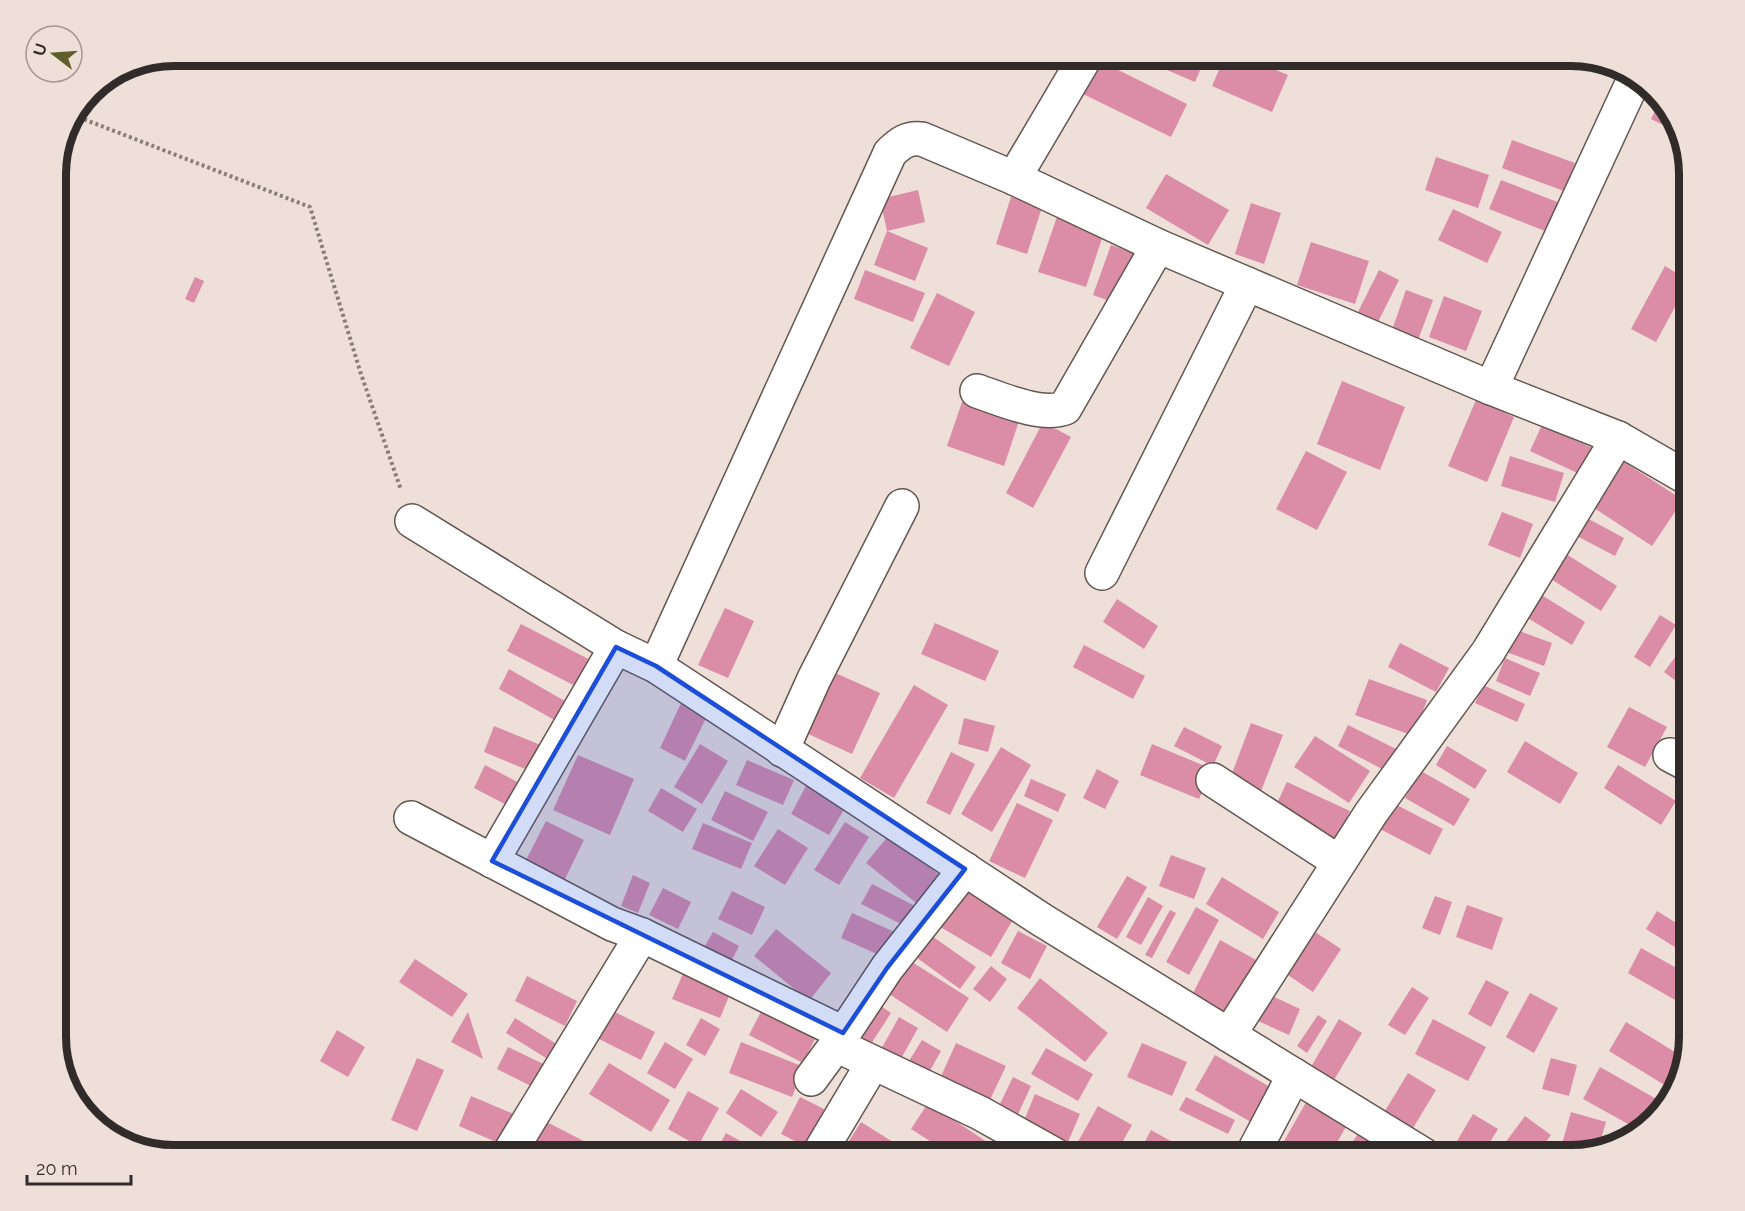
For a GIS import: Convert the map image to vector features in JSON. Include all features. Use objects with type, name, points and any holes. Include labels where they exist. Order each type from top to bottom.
[{"type":"street","points":[[1014,178],[1080,66]]},
{"type":"street","points":[[1491,388],[1632,84]]},
{"type":"street","points":[[656,666],[891,153],[899,143],[906,140],[922,139],[1014,178],[1158,246],[1491,388],[1618,438],[1679,473]]},
{"type":"street","points":[[977,391],[1041,411],[1065,408],[1158,246]]},
{"type":"street","points":[[1102,573],[1247,284]]},
{"type":"street","points":[[1228,1035],[1371,813],[1488,652],[1618,438]]},
{"type":"street","points":[[782,750],[814,679],[902,506]]},
{"type":"street","points":[[412,521],[616,647],[656,666],[1042,920],[1408,1145]]},
{"type":"street","points":[[492,861],[616,647]]},
{"type":"street","points":[[1213,780],[1339,862]]},
{"type":"street","points":[[411,818],[612,924],[642,935],[839,1039],[873,1063],[980,1113],[1037,1145]]},
{"type":"street","points":[[811,1079],[887,968],[964,869]]},
{"type":"street","points":[[514,1145],[642,935]]},
{"type":"street","points":[[824,1145],[873,1063]]},
{"type":"street","points":[[1257,1145],[1294,1075]]},
{"type":"path","points":[[82,118],[310,207],[360,372],[412,521]]},
{"type":"highlighted area","points":[[616,647],[656,666],[965,869],[887,968],[843,1033],[492,861]]},
{"type":"building","points":[[1092,66],[1110,66],[1187,104],[1171,137],[1079,92]]},
{"type":"building","points":[[1157,66],[1202,66],[1195,82]]},
{"type":"building","points":[[1221,66],[1266,66],[1288,75],[1272,112],[1212,86]]},
{"type":"building","points":[[1657,108],[1669,128],[1651,119]]},
{"type":"building","points":[[1512,140],[1575,163],[1564,191],[1502,168]]},
{"type":"building","points":[[1436,157],[1489,175],[1478,208],[1425,190]]},
{"type":"building","points":[[1166,174],[1229,210],[1208,245],[1146,208]]},
{"type":"building","points":[[1501,180],[1565,205],[1553,234],[1489,209]]},
{"type":"building","points":[[918,190],[925,222],[887,231],[880,199]]},
{"type":"building","points":[[1011,197],[1042,207],[1027,254],[996,244]]},
{"type":"building","points":[[1251,203],[1281,213],[1264,264],[1235,254]]},
{"type":"building","points":[[1453,209],[1502,232],[1487,263],[1438,240]]},
{"type":"building","points":[[1059,211],[1106,226],[1086,287],[1038,272]]},
{"type":"building","points":[[887,231],[928,248],[915,281],[874,265]]},
{"type":"building","points":[[1311,242],[1369,261],[1355,304],[1297,285]]},
{"type":"building","points":[[1111,245],[1139,255],[1121,305],[1093,295]]},
{"type":"building","points":[[1665,266],[1679,275],[1679,299],[1656,342],[1631,329]]},
{"type":"building","points":[[865,270],[925,293],[913,322],[854,299]]},
{"type":"building","points":[[1379,270],[1399,280],[1375,328],[1355,318]]},
{"type":"building","points":[[195,277],[204,281],[194,303],[185,299]]},
{"type":"building","points":[[1406,290],[1433,300],[1418,340],[1392,330]]},
{"type":"building","points":[[937,293],[975,312],[949,366],[910,348]]},
{"type":"building","points":[[1444,296],[1482,311],[1466,351],[1429,337]]},
{"type":"building","points":[[1342,381],[1405,407],[1380,470],[1317,444]]},
{"type":"building","points":[[963,399],[1020,418],[1004,466],[947,446]]},
{"type":"building","points":[[1476,400],[1514,417],[1487,482],[1448,466]]},
{"type":"building","points":[[1043,422],[1071,437],[1033,508],[1006,493]]},
{"type":"building","points":[[1542,425],[1599,451],[1586,477],[1530,451]]},
{"type":"building","points":[[1306,451],[1347,472],[1317,530],[1276,509]]},
{"type":"building","points":[[1510,456],[1564,473],[1555,502],[1501,486]]},
{"type":"building","points":[[1615,456],[1679,497],[1679,506],[1652,546],[1585,502]]},
{"type":"building","points":[[1502,512],[1533,524],[1520,558],[1488,545]]},
{"type":"building","points":[[1585,517],[1624,538],[1615,556],[1575,535]]},
{"type":"building","points":[[1558,549],[1617,586],[1601,611],[1543,574]]},
{"type":"building","points":[[1532,589],[1585,622],[1572,645],[1518,612]]},
{"type":"building","points":[[1117,599],[1158,626],[1144,649],[1103,622]]},
{"type":"building","points":[[725,608],[754,621],[728,678],[698,665]]},
{"type":"building","points":[[1660,615],[1676,625],[1650,667],[1634,657]]},
{"type":"building","points":[[935,623],[999,651],[985,681],[921,654]]},
{"type":"building","points":[[521,624],[596,663],[583,690],[507,651]]},
{"type":"building","points":[[1506,626],[1552,643],[1544,666],[1498,649]]},
{"type":"building","points":[[1400,643],[1449,668],[1436,692],[1388,667]]},
{"type":"building","points":[[1084,645],[1145,676],[1133,699],[1073,667]]},
{"type":"building","points":[[1679,652],[1679,683],[1664,672]]},
{"type":"building","points":[[1505,658],[1540,673],[1530,696],[1496,681]]},
{"type":"building","points":[[509,669],[577,708],[567,727],[499,689]]},
{"type":"building","points":[[831,671],[880,693],[852,754],[804,732]]},
{"type":"building","points":[[1369,679],[1427,700],[1414,736],[1355,715]]},
{"type":"building","points":[[914,685],[948,705],[894,798],[860,778]]},
{"type":"building","points":[[1483,685],[1525,704],[1517,722],[1475,703]]},
{"type":"building","points":[[682,701],[708,714],[685,761],[660,748]]},
{"type":"building","points":[[1629,707],[1667,727],[1645,767],[1607,747]]},
{"type":"building","points":[[964,718],[995,726],[988,752],[958,744]]},
{"type":"building","points":[[1251,723],[1283,735],[1259,796],[1228,784]]},
{"type":"building","points":[[1348,725],[1398,750],[1388,772],[1338,746]]},
{"type":"building","points":[[494,726],[548,748],[537,774],[484,752]]},
{"type":"building","points":[[1184,727],[1222,746],[1213,766],[1174,746]]},
{"type":"building","points":[[1315,736],[1370,771],[1349,803],[1294,767]]},
{"type":"building","points":[[1525,741],[1578,773],[1560,804],[1507,772]]},
{"type":"building","points":[[700,744],[728,761],[702,804],[674,787]]},
{"type":"building","points":[[1152,744],[1212,769],[1199,799],[1140,775]]},
{"type":"building","points":[[1447,746],[1487,770],[1475,789],[1436,765]]},
{"type":"building","points":[[1001,747],[1031,765],[992,832],[961,814]]},
{"type":"building","points":[[951,752],[975,764],[950,815],[926,803]]},
{"type":"building","points":[[578,755],[634,779],[610,835],[553,810]]},
{"type":"building","points":[[747,760],[794,780],[783,805],[736,785]]},
{"type":"building","points":[[485,765],[529,788],[518,811],[474,788]]},
{"type":"building","points":[[1618,765],[1676,801],[1661,825],[1604,788]]},
{"type":"building","points":[[1097,769],[1119,781],[1105,809],[1083,798]]},
{"type":"building","points":[[1421,771],[1470,799],[1454,826],[1405,798]]},
{"type":"building","points":[[1031,779],[1066,794],[1058,812],[1024,796]]},
{"type":"building","points":[[1287,782],[1350,811],[1334,846],[1271,816]]},
{"type":"building","points":[[807,784],[846,806],[829,835],[791,814]]},
{"type":"building","points":[[661,788],[697,809],[683,832],[648,811]]},
{"type":"building","points":[[725,791],[768,812],[753,841],[711,820]]},
{"type":"building","points":[[1017,803],[1053,820],[1025,878],[989,861]]},
{"type":"building","points":[[1393,803],[1443,829],[1430,855],[1380,829]]},
{"type":"building","points":[[546,821],[584,840],[564,881],[525,862]]},
{"type":"building","points":[[845,822],[869,837],[839,885],[814,870]]},
{"type":"building","points":[[703,823],[752,843],[741,869],[692,849]]},
{"type":"building","points":[[778,829],[808,848],[785,885],[754,866]]},
{"type":"building","points":[[889,835],[948,882],[925,910],[866,863]]},
{"type":"building","points":[[1171,855],[1206,868],[1194,899],[1159,886]]},
{"type":"building","points":[[633,875],[650,883],[638,913],[621,906]]},
{"type":"building","points":[[1127,876],[1147,887],[1117,939],[1097,927]]},
{"type":"building","points":[[1222,877],[1279,912],[1263,939],[1206,904]]},
{"type":"building","points":[[872,884],[917,907],[907,927],[861,904]]},
{"type":"building","points":[[961,884],[1015,916],[991,957],[937,925]]},
{"type":"building","points":[[663,888],[691,902],[678,929],[649,915]]},
{"type":"building","points":[[732,891],[765,907],[752,935],[718,919]]},
{"type":"building","points":[[1435,896],[1452,902],[1440,935],[1422,928]]},
{"type":"building","points":[[1148,897],[1163,906],[1141,945],[1126,937]]},
{"type":"building","points":[[1467,905],[1503,918],[1492,950],[1456,937]]},
{"type":"building","points":[[1196,907],[1219,920],[1189,975],[1166,962]]},
{"type":"building","points":[[1170,910],[1176,913],[1152,958],[1145,955]]},
{"type":"building","points":[[1657,911],[1679,925],[1679,950],[1646,929]]},
{"type":"building","points":[[852,913],[897,933],[886,958],[841,938]]},
{"type":"building","points":[[1306,926],[1341,949],[1313,992],[1279,969]]},
{"type":"building","points":[[776,929],[831,973],[809,1001],[754,956]]},
{"type":"building","points":[[1018,931],[1047,946],[1030,979],[1001,963]]},
{"type":"building","points":[[713,932],[739,946],[727,970],[700,954]]},
{"type":"building","points":[[929,934],[976,967],[960,989],[913,955]]},
{"type":"building","points":[[1220,940],[1258,961],[1228,1019],[1190,999]]},
{"type":"building","points":[[1641,948],[1679,969],[1679,1002],[1628,973]]},
{"type":"building","points":[[904,957],[969,998],[947,1032],[883,990]]},
{"type":"building","points":[[415,959],[468,994],[452,1017],[399,982]]},
{"type":"building","points":[[991,966],[1007,979],[990,1002],[973,989]]},
{"type":"building","points":[[685,969],[732,989],[720,1018],[672,999]]},
{"type":"building","points":[[527,976],[577,1001],[565,1026],[515,1001]]},
{"type":"building","points":[[1040,978],[1108,1033],[1085,1062],[1017,1008]]},
{"type":"building","points":[[1486,980],[1509,992],[1491,1027],[1468,1014]]},
{"type":"building","points":[[1412,987],[1429,998],[1405,1035],[1388,1025]]},
{"type":"building","points":[[1530,993],[1558,1008],[1534,1053],[1506,1037]]},
{"type":"building","points":[[1270,995],[1300,1009],[1289,1035],[1258,1021]]},
{"type":"building","points":[[875,1002],[891,1013],[869,1047],[853,1038]]},
{"type":"building","points":[[765,1004],[819,1031],[803,1063],[749,1035]]},
{"type":"building","points":[[605,1007],[655,1032],[641,1060],[591,1035]]},
{"type":"building","points":[[468,1012],[483,1059],[451,1042]]},
{"type":"building","points":[[1318,1015],[1327,1021],[1307,1053],[1297,1046]]},
{"type":"building","points":[[899,1017],[918,1028],[898,1064],[879,1053]]},
{"type":"building","points":[[515,1018],[558,1045],[549,1060],[506,1033]]},
{"type":"building","points":[[701,1018],[720,1029],[705,1056],[686,1045]]},
{"type":"building","points":[[1339,1019],[1362,1033],[1331,1085],[1308,1072]]},
{"type":"building","points":[[1433,1019],[1486,1047],[1468,1081],[1415,1054]]},
{"type":"building","points":[[1626,1022],[1677,1054],[1667,1087],[1609,1051]]},
{"type":"building","points":[[337,1030],[365,1047],[348,1077],[320,1061]]},
{"type":"building","points":[[922,1040],[941,1051],[927,1076],[907,1064]]},
{"type":"building","points":[[665,1042],[693,1059],[675,1089],[647,1073]]},
{"type":"building","points":[[741,1042],[804,1067],[792,1097],[729,1073]]},
{"type":"building","points":[[956,1043],[1006,1066],[988,1104],[939,1081]]},
{"type":"building","points":[[1142,1043],[1187,1062],[1172,1096],[1127,1077]]},
{"type":"building","points":[[508,1047],[554,1069],[543,1092],[497,1069]]},
{"type":"building","points":[[1046,1048],[1093,1074],[1078,1101],[1031,1074]]},
{"type":"building","points":[[1215,1055],[1270,1087],[1251,1122],[1195,1090]]},
{"type":"building","points":[[417,1058],[444,1070],[417,1131],[391,1120]]},
{"type":"building","points":[[1551,1058],[1577,1065],[1569,1096],[1542,1089]]},
{"type":"building","points":[[609,1063],[670,1100],[651,1132],[589,1094]]},
{"type":"building","points":[[1600,1067],[1658,1100],[1632,1126],[1583,1099]]},
{"type":"building","points":[[1408,1073],[1436,1090],[1413,1128],[1385,1111]]},
{"type":"building","points":[[1013,1077],[1031,1086],[1018,1114],[999,1106]]},
{"type":"building","points":[[741,1089],[778,1112],[761,1137],[726,1113]]},
{"type":"building","points":[[688,1091],[719,1108],[699,1145],[668,1129]]},
{"type":"building","points":[[1035,1094],[1080,1114],[1068,1142],[1023,1123]]},
{"type":"building","points":[[471,1096],[516,1115],[503,1145],[459,1126]]},
{"type":"building","points":[[800,1097],[834,1114],[818,1145],[803,1145],[781,1134]]},
{"type":"building","points":[[1186,1097],[1235,1120],[1228,1134],[1179,1110]]},
{"type":"building","points":[[1308,1099],[1348,1123],[1336,1145],[1282,1145]]},
{"type":"building","points":[[928,1103],[990,1144],[936,1145],[911,1129]]},
{"type":"building","points":[[1098,1106],[1132,1125],[1121,1145],[1076,1145]]},
{"type":"building","points":[[1571,1112],[1606,1122],[1600,1141],[1585,1144],[1562,1144]]},
{"type":"building","points":[[1473,1114],[1498,1129],[1488,1145],[1455,1145]]},
{"type":"building","points":[[1525,1116],[1551,1135],[1544,1145],[1503,1145]]},
{"type":"building","points":[[541,1119],[591,1145],[527,1145]]},
{"type":"building","points":[[861,1122],[898,1145],[846,1145]]},
{"type":"building","points":[[1151,1130],[1178,1145],[1143,1145]]},
{"type":"building","points":[[726,1133],[747,1145],[719,1145]]},
{"type":"building","points":[[1358,1134],[1374,1145],[1350,1145]]}]
